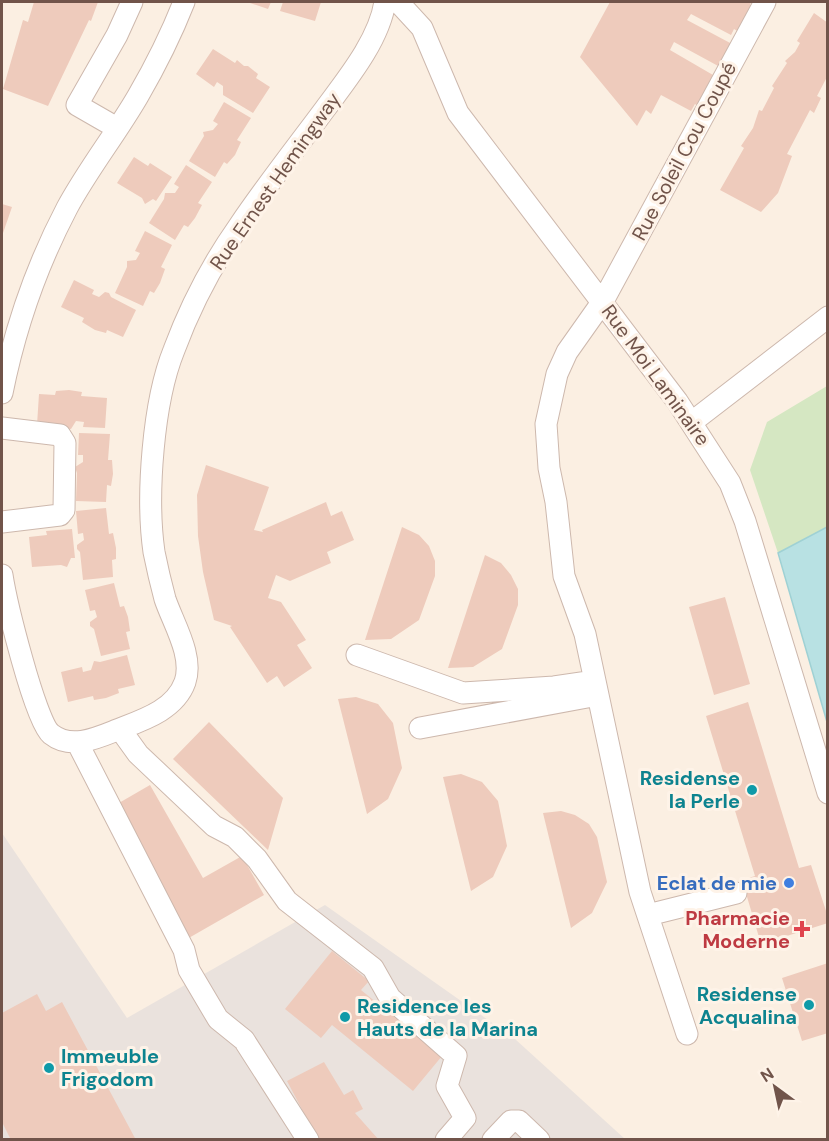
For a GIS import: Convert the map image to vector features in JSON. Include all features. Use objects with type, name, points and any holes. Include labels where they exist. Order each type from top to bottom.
[{"type":"street","points":[[117,128],[77,105],[117,35],[132,2]]},
{"type":"street","points":[[2,393],[16,333],[38,268],[68,207],[167,43],[184,2]]},
{"type":"street","name":"Rue Ernest Hemingway","points":[[77,742],[120,729],[170,705],[184,683],[187,669],[186,657],[162,586],[154,552],[152,514],[158,415],[173,351],[206,280],[238,227],[343,84],[374,34],[383,15],[385,2]]},
{"type":"street","name":"Rue Moi Laminaire","points":[[398,2],[426,36],[458,112],[603,301],[692,422],[730,483],[745,521],[828,793]]},
{"type":"street","name":"Rue Soleil Cou Coupé","points":[[687,1034],[640,892],[585,634],[564,576],[556,502],[549,468],[546,424],[557,374],[567,352],[603,301],[765,2]]},
{"type":"street","points":[[692,422],[828,318]]},
{"type":"street","points":[[2,428],[60,435],[65,443],[64,510],[60,515],[2,522]]},
{"type":"street","points":[[2,576],[6,606],[42,721],[50,734],[77,742],[184,950],[189,970],[218,1018],[244,1040],[309,1140]]},
{"type":"street","points":[[357,655],[463,693],[554,687],[596,688]]},
{"type":"street","points":[[420,728],[596,688]]},
{"type":"street","points":[[120,729],[138,754],[214,826],[235,837],[250,852],[287,901],[373,968],[390,998],[456,1056],[447,1086],[465,1118],[446,1140]]},
{"type":"street","points":[[648,915],[736,893]]},
{"type":"street","points":[[493,1140],[511,1121],[519,1121],[540,1140]]},
{"type":"shaded area","points":[[2,833],[127,1018],[325,905],[515,1039],[625,1139],[2,1139]]},
{"type":"green space","points":[[827,386],[827,722],[778,553],[750,470],[767,422]]},
{"type":"water","points":[[827,527],[827,722],[778,553]]},
{"type":"building","points":[[34,2],[98,2],[91,21],[89,20],[48,106],[3,89],[23,20],[28,22]]},
{"type":"building","points":[[247,2],[271,2],[268,9]]},
{"type":"building","points":[[283,2],[321,2],[315,21],[280,11]]},
{"type":"building","points":[[610,2],[751,2],[750,5],[753,7],[739,32],[734,29],[731,35],[691,14],[687,20],[732,44],[720,67],[674,42],[670,50],[713,75],[709,82],[712,84],[699,107],[695,104],[691,111],[661,95],[651,114],[646,110],[637,126],[580,57]]},
{"type":"building","points":[[814,13],[828,23],[828,75],[817,96],[821,98],[814,113],[810,110],[787,154],[792,156],[778,193],[761,212],[720,190],[744,148],[741,146],[753,128],[759,110],[762,111],[774,88],[772,86],[787,63],[785,61],[795,52],[800,43],[797,41]]},
{"type":"building","points":[[213,49],[235,63],[237,60],[244,66],[248,66],[258,74],[256,78],[270,87],[253,113],[223,95],[223,86],[217,82],[214,87],[196,74]]},
{"type":"building","points":[[224,102],[251,118],[237,140],[241,142],[235,155],[227,164],[224,162],[215,177],[189,161],[204,136],[203,132],[213,130],[218,124],[213,121]]},
{"type":"building","points":[[134,157],[148,166],[150,163],[172,177],[156,201],[153,199],[145,204],[142,198],[117,183]]},
{"type":"building","points":[[186,165],[212,182],[198,203],[202,205],[195,218],[188,227],[184,225],[175,240],[149,223],[164,199],[165,193],[175,193],[179,187],[174,184]]},
{"type":"building","points":[[2,204],[12,207],[2,236]]},
{"type":"building","points":[[145,231],[172,245],[161,267],[165,269],[160,283],[154,293],[150,291],[143,306],[115,293],[127,267],[127,261],[136,260],[140,253],[135,251]]},
{"type":"building","points":[[74,280],[94,290],[92,294],[99,297],[105,292],[109,293],[111,297],[136,310],[123,337],[107,330],[106,333],[95,330],[82,322],[84,318],[61,307]]},
{"type":"building","points":[[56,391],[82,392],[81,396],[107,398],[105,428],[83,427],[84,422],[76,421],[71,429],[37,425],[39,394],[55,395]]},
{"type":"building","points":[[79,433],[110,434],[108,460],[112,460],[113,474],[111,486],[107,485],[106,502],[76,501],[77,473],[75,467],[83,462],[83,455],[78,455]]},
{"type":"building","points":[[206,465],[269,487],[254,530],[263,532],[262,530],[326,502],[331,516],[342,511],[354,540],[327,552],[331,563],[290,581],[276,575],[268,598],[281,602],[306,640],[297,645],[312,668],[284,687],[277,676],[267,683],[230,627],[232,626],[214,620],[203,572],[198,536],[197,495]]},
{"type":"building","points":[[106,508],[109,534],[113,533],[116,548],[116,559],[112,560],[113,577],[83,580],[77,545],[84,540],[83,533],[78,534],[76,511]]},
{"type":"building","points":[[402,527],[419,535],[429,546],[435,561],[435,576],[419,620],[391,639],[365,640]]},
{"type":"building","points":[[72,529],[75,558],[71,558],[67,567],[61,565],[32,567],[29,537],[47,535],[46,531]]},
{"type":"building","points":[[485,555],[501,563],[511,575],[518,589],[518,605],[502,649],[473,667],[448,668]]},
{"type":"building","points":[[114,583],[120,607],[124,606],[128,617],[130,631],[126,632],[130,649],[101,656],[94,629],[90,626],[90,622],[97,617],[95,610],[90,611],[85,590]]},
{"type":"building","points":[[725,597],[750,684],[714,695],[689,607]]},
{"type":"building","points":[[127,655],[135,685],[118,689],[119,693],[106,698],[94,700],[93,696],[68,702],[61,672],[82,667],[83,672],[91,670],[94,661],[100,662]]},
{"type":"building","points":[[356,697],[378,704],[393,723],[402,768],[388,799],[367,814],[338,699]]},
{"type":"building","name":"Residense la Perle","points":[[748,702],[799,868],[811,865],[828,917],[828,923],[761,944],[742,880],[755,876],[706,716]]},
{"type":"building","points":[[209,722],[283,798],[268,850],[173,759]]},
{"type":"building","points":[[461,774],[482,782],[498,801],[507,846],[493,877],[471,891],[443,777]]},
{"type":"building","points":[[150,785],[203,878],[242,856],[264,895],[187,939],[112,807]]},
{"type":"building","points":[[561,811],[575,815],[589,824],[597,837],[607,882],[592,913],[571,928],[543,813]]},
{"type":"building","name":"Residence les Hauts de la Marina","points":[[332,951],[369,981],[361,990],[442,1056],[413,1091],[332,1025],[321,1038],[285,1009]]},
{"type":"building","name":"Residense Acqualina","points":[[828,963],[828,1033],[802,1041],[782,978]]},
{"type":"building","name":"Immeuble Frigodom","points":[[37,994],[46,1011],[62,1002],[136,1140],[11,1140],[2,1122],[2,1013]]},
{"type":"building","points":[[324,1062],[344,1095],[353,1090],[363,1109],[355,1113],[379,1140],[318,1140],[287,1081]]},
{"type":"place","name":"Residense la Perle","points":[[752,790]]},
{"type":"place","name":"Eclat de mie","points":[[789,883]]},
{"type":"place","name":"Pharmacie Moderne","points":[[802,929]]},
{"type":"place","name":"Residense Acqualina","points":[[809,1005]]},
{"type":"place","name":"Residence les Hauts de la Marina","points":[[345,1017]]},
{"type":"place","name":"Immeuble Frigodom","points":[[49,1068]]}]
